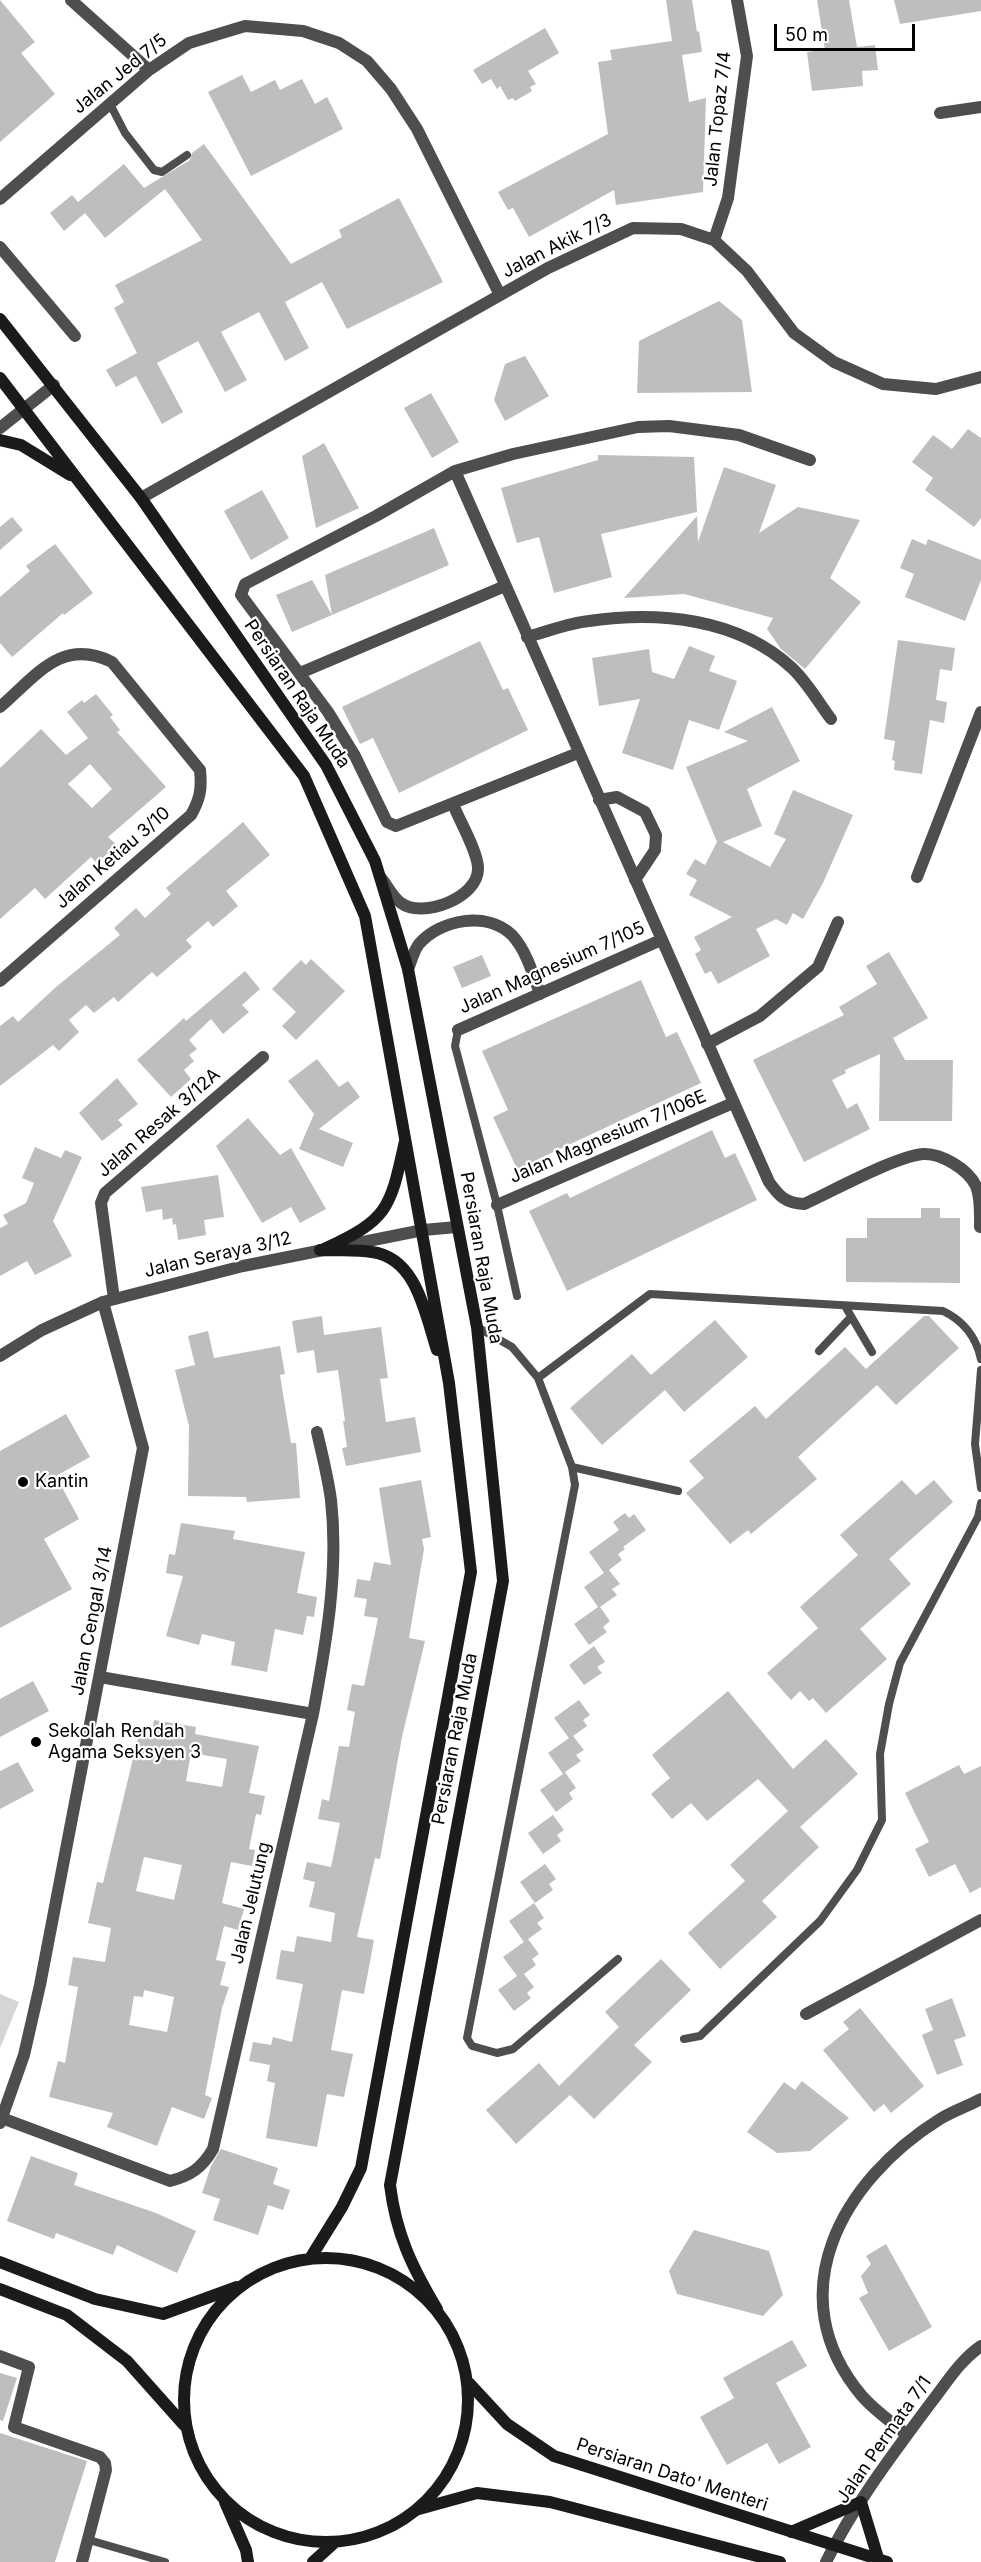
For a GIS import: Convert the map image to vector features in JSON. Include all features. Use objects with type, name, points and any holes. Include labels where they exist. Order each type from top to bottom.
[{"type":"main road","name":"Persiaran Raja Muda","points":[[0,319],[141,498],[326,765],[375,861],[408,969],[477,1327],[503,1581],[390,2185],[394,2218],[404,2249],[458,2344],[469,2383]]},
{"type":"main road","name":"Persiaran Raja Muda","points":[[0,378],[304,776],[365,916],[449,1383],[471,1572],[362,2168],[342,2207],[311,2257]]},
{"type":"main road","points":[[0,440],[21,445],[76,478]]},
{"type":"main road","points":[[320,1250],[360,1232],[378,1219],[394,1191],[406,1136]]},
{"type":"main road","points":[[320,1250],[372,1252],[390,1257],[402,1264],[411,1278],[449,1383]]},
{"type":"main road","points":[[0,2262],[95,2299],[163,2314],[239,2286],[273,2267],[311,2257],[358,2260],[402,2278],[437,2309]]},
{"type":"main road","points":[[239,2286],[204,2325],[184,2373],[184,2425],[198,2467],[225,2502],[246,2550],[248,2562]]},
{"type":"main road","points":[[0,2289],[67,2315],[127,2361],[184,2425]]},
{"type":"main road","points":[[417,2509],[448,2474],[453,2463],[466,2430],[469,2383]]},
{"type":"main road","name":"Persiaran Dato' Menteri","points":[[469,2383],[507,2424],[554,2456],[883,2560]]},
{"type":"main road","points":[[225,2502],[275,2534],[334,2543],[378,2533],[417,2509],[477,2493],[550,2502],[780,2562]]},
{"type":"main road","points":[[791,2532],[861,2502],[883,2560]]},
{"type":"main road","points":[[313,2562],[334,2543]]},
{"type":"street","points":[[71,0],[149,70]]},
{"type":"street","name":"Jalan Topaz 7/4","points":[[714,240],[728,198],[747,56],[738,0]]},
{"type":"street","name":"Jalan Jed 7/5","points":[[0,199],[149,70],[189,43],[245,26],[303,31],[339,43],[368,61],[391,89],[417,129],[500,295]]},
{"type":"street","points":[[940,113],[981,107]]},
{"type":"street","name":"Jalan Akik 7/3","points":[[141,498],[548,268],[633,228],[681,229],[714,240],[747,271],[794,333],[834,362],[883,384],[936,389],[981,377]]},
{"type":"street","points":[[0,247],[75,336]]},
{"type":"street","points":[[0,428],[54,386]]},
{"type":"street","points":[[578,753],[396,826],[387,822],[355,756],[328,712],[241,595],[245,584],[376,516],[455,471],[513,454],[638,427],[705,429],[739,435],[810,460]]},
{"type":"street","points":[[455,471],[707,1044],[769,1182],[779,1197],[792,1204],[804,1204],[907,1158],[931,1155],[944,1158],[968,1174],[976,1186],[980,1227]]},
{"type":"street","points":[[300,673],[505,586]]},
{"type":"street","points":[[527,637],[588,621],[682,618],[702,621],[767,649],[793,669],[831,719]]},
{"type":"street","name":"Jalan Ketiau 3/10","points":[[0,707],[55,660],[78,652],[95,654],[112,662],[200,770],[202,787],[200,799],[191,815],[0,981]]},
{"type":"street","points":[[917,877],[981,712]]},
{"type":"street","points":[[599,800],[617,797],[645,812],[656,836],[655,850],[634,880]]},
{"type":"street","points":[[381,878],[401,903],[417,908],[439,905],[467,893],[476,882],[478,867],[453,804]]},
{"type":"street","points":[[408,969],[418,945],[434,931],[474,920],[493,922],[512,935],[523,952],[540,994]]},
{"type":"street","points":[[707,1044],[760,1016],[818,967],[838,922]]},
{"type":"street","name":"Jalan Magnesium 7/105","points":[[458,1029],[661,940]]},
{"type":"street","name":"Jalan Resak 3/12A","points":[[108,1301],[101,1203],[105,1193],[263,1057]]},
{"type":"street","name":"Jalan Magnesium 7/106E","points":[[497,1205],[734,1103]]},
{"type":"street","name":"Jalan Seraya 3/12","points":[[0,1356],[42,1330],[108,1301],[243,1266],[423,1230],[458,1227]]},
{"type":"street","name":"Jalan Cengal 3/14","points":[[1,2120],[24,2055],[40,1986],[143,1449],[108,1301]]},
{"type":"street","name":"Jalan Jelutung","points":[[1,2120],[170,2181],[184,2177],[206,2161],[213,2149],[313,1714],[327,1643],[333,1570],[331,1499],[317,1432]]},
{"type":"street","points":[[100,1677],[313,1714]]},
{"type":"street","points":[[806,2013],[981,1920]]},
{"type":"street","points":[[907,2435],[863,2397],[840,2364],[824,2326],[822,2277],[836,2229],[860,2189],[893,2154],[940,2119],[981,2099]]},
{"type":"street","name":"Jalan Permata 7/1","points":[[826,2562],[861,2502],[907,2435],[967,2356],[981,2346]]},
{"type":"street","points":[[0,2356],[29,2367],[14,2427],[100,2457],[105,2463],[106,2470],[82,2562]]},
{"type":"lane","points":[[110,104],[125,133],[154,171],[162,171],[187,155]]},
{"type":"lane","points":[[458,1029],[455,1046],[497,1205],[517,1296]]},
{"type":"lane","points":[[538,1378],[650,1294],[943,1311],[956,1317],[968,1330],[978,1344],[981,1359]]},
{"type":"lane","points":[[845,1306],[872,1352]]},
{"type":"lane","points":[[819,1351],[851,1317]]},
{"type":"lane","points":[[477,1327],[512,1347],[538,1378],[572,1467],[575,1485],[467,2038],[472,2046],[497,2053],[513,2049],[618,1959]]},
{"type":"lane","points":[[981,1370],[975,1444],[981,1488]]},
{"type":"lane","points":[[572,1467],[678,1491]]},
{"type":"lane","points":[[684,2039],[700,2036],[820,1921],[857,1870],[882,1820],[880,1754],[889,1704],[900,1663],[980,1520],[981,1503]]},
{"type":"lane","points":[[89,2540],[165,2562]]},
{"type":"shaded area","points":[[0,1994],[19,2002],[0,2048]]},
{"type":"building","points":[[0,0],[35,42],[21,53],[55,94],[0,142]]},
{"type":"building","points":[[666,0],[692,0],[697,32],[699,31],[702,52],[682,55],[689,102],[706,98],[703,192],[616,205],[614,190],[529,237],[513,208],[508,210],[498,192],[608,134],[598,62],[612,60],[610,50],[672,41]]},
{"type":"building","points":[[817,0],[849,0],[857,47],[875,45],[878,70],[862,71],[863,86],[812,91],[807,52],[825,50]]},
{"type":"building","points":[[894,0],[981,0],[981,11],[900,24]]},
{"type":"building","points":[[545,28],[559,53],[528,71],[536,84],[530,87],[532,91],[515,101],[513,98],[508,100],[500,86],[497,89],[491,79],[482,84],[473,70]]},
{"type":"building","points":[[242,75],[251,92],[275,80],[280,90],[302,79],[315,104],[327,97],[343,129],[251,176],[208,92]]},
{"type":"building","points":[[204,144],[291,264],[342,237],[339,230],[399,198],[443,282],[347,329],[322,282],[285,302],[309,348],[285,361],[259,312],[221,332],[247,380],[225,392],[198,341],[157,363],[183,412],[162,424],[136,376],[116,387],[106,370],[137,353],[114,308],[124,302],[115,285],[202,240],[165,189],[105,238],[85,213],[64,231],[50,213],[72,195],[78,202],[124,164],[144,188],[190,160],[192,153]]},
{"type":"building","points":[[719,301],[742,320],[752,392],[637,393],[639,341]]},
{"type":"building","points":[[525,356],[549,396],[505,421],[494,400],[505,364]]},
{"type":"building","points":[[431,393],[459,442],[432,458],[404,408]]},
{"type":"building","points":[[968,429],[981,438],[981,518],[974,527],[925,490],[933,478],[912,462],[933,435],[952,449]]},
{"type":"building","points":[[324,443],[359,508],[316,528],[302,456]]},
{"type":"building","points":[[598,455],[694,457],[697,512],[601,534],[612,577],[554,593],[539,537],[517,543],[501,488],[598,460]]},
{"type":"building","points":[[724,467],[776,485],[759,533],[798,507],[860,520],[830,578],[861,602],[805,669],[781,649],[767,629],[773,618],[684,594],[624,598],[697,516],[698,542]]},
{"type":"building","points":[[262,490],[289,538],[251,560],[224,511]]},
{"type":"building","points":[[12,517],[23,530],[0,550],[0,527]]},
{"type":"building","points":[[434,528],[449,565],[332,615],[325,575]]},
{"type":"building","points":[[912,539],[926,545],[928,539],[981,560],[981,580],[965,621],[905,597],[914,574],[900,568]]},
{"type":"building","points":[[55,544],[93,593],[64,615],[63,613],[12,657],[0,643],[0,597],[30,571],[26,566]]},
{"type":"building","points":[[312,580],[332,615],[292,632],[276,595]]},
{"type":"building","points":[[898,640],[955,648],[952,671],[940,669],[936,700],[947,702],[944,723],[930,720],[922,774],[894,770],[895,761],[892,760],[895,741],[884,739]]},
{"type":"building","points":[[480,641],[503,690],[508,688],[528,730],[399,793],[373,738],[360,744],[342,707]]},
{"type":"building","points":[[689,646],[715,656],[709,671],[737,681],[719,730],[689,720],[673,770],[622,753],[640,699],[599,706],[592,658],[649,649],[652,672],[674,679]]},
{"type":"building","points":[[96,694],[113,715],[110,717],[120,730],[117,732],[166,787],[108,837],[117,845],[97,863],[91,857],[45,899],[35,888],[0,919],[0,768],[41,729],[66,755],[88,738],[67,712],[82,700],[84,703]],"holes":[[[90,764],[112,789],[92,808],[68,784]]]},
{"type":"building","points":[[772,707],[800,761],[747,789],[762,826],[723,842],[770,867],[786,839],[774,834],[793,790],[853,815],[823,883],[803,919],[793,913],[787,925],[776,919],[756,929],[770,956],[718,984],[711,971],[705,974],[695,954],[701,950],[694,937],[732,917],[689,895],[697,880],[686,874],[695,859],[705,865],[717,842],[686,767],[748,741],[724,732]]},
{"type":"building","points":[[243,822],[270,855],[226,891],[238,906],[213,927],[208,921],[186,940],[192,947],[157,977],[152,972],[118,1002],[114,997],[94,1013],[86,1005],[69,1020],[79,1032],[59,1051],[53,1045],[0,1086],[0,1026],[13,1016],[18,1022],[56,987],[120,935],[114,928],[136,908],[145,918],[171,894],[166,888]]},
{"type":"building","points":[[889,952],[928,1018],[893,1038],[905,1060],[953,1060],[952,1121],[879,1121],[880,1054],[845,1070],[846,1073],[832,1080],[847,1109],[857,1103],[870,1129],[804,1162],[753,1060],[844,1015],[839,1007],[877,984],[866,966]]},
{"type":"building","points":[[482,955],[491,976],[462,988],[453,967]]},
{"type":"building","points":[[311,959],[345,991],[296,1040],[282,1026],[296,1012],[272,989],[301,960],[306,965]]},
{"type":"building","points":[[245,971],[260,989],[242,1005],[249,1012],[223,1034],[211,1019],[189,1040],[197,1049],[189,1055],[194,1061],[184,1070],[191,1079],[171,1097],[137,1060],[184,1018],[186,1021]]},
{"type":"building","points":[[641,980],[666,1037],[677,1032],[701,1083],[517,1169],[493,1117],[508,1110],[482,1051]]},
{"type":"building","points":[[317,1059],[339,1087],[348,1081],[360,1097],[319,1129],[353,1143],[343,1167],[299,1149],[314,1114],[288,1081]]},
{"type":"building","points":[[117,1078],[138,1104],[118,1120],[123,1125],[102,1141],[79,1113]]},
{"type":"building","points":[[248,1118],[280,1155],[291,1148],[326,1209],[300,1223],[291,1207],[262,1223],[216,1146]]},
{"type":"building","points":[[712,1130],[725,1158],[735,1153],[757,1200],[567,1291],[529,1211],[567,1193],[570,1198]]},
{"type":"building","points":[[35,1147],[61,1158],[65,1150],[82,1157],[53,1221],[72,1256],[35,1275],[27,1261],[0,1276],[0,1228],[8,1224],[3,1215],[26,1203],[34,1183],[22,1178]]},
{"type":"building","points":[[218,1175],[224,1217],[204,1220],[206,1235],[178,1240],[176,1224],[173,1225],[172,1218],[163,1220],[162,1209],[146,1212],[141,1187]]},
{"type":"building","points":[[921,1208],[940,1208],[940,1218],[960,1218],[960,1283],[846,1282],[846,1238],[867,1238],[867,1218],[921,1218]]},
{"type":"building","points":[[322,1316],[324,1335],[381,1327],[388,1378],[380,1379],[386,1422],[415,1417],[421,1452],[346,1466],[342,1448],[347,1447],[343,1421],[345,1421],[338,1370],[317,1373],[314,1350],[297,1353],[292,1321]]},
{"type":"building","points":[[924,1316],[929,1316],[959,1348],[896,1405],[877,1385],[798,1457],[817,1479],[751,1534],[748,1530],[730,1544],[686,1493],[704,1478],[689,1461],[755,1406],[766,1419],[845,1347],[866,1369]]},
{"type":"building","points":[[715,1320],[748,1357],[684,1412],[665,1390],[602,1445],[570,1408],[632,1354],[651,1375]]},
{"type":"building","points":[[208,1331],[214,1358],[280,1346],[285,1374],[280,1375],[291,1443],[296,1443],[300,1498],[247,1502],[246,1497],[188,1496],[189,1426],[175,1370],[195,1365],[188,1336]]},
{"type":"building","points":[[66,1414],[90,1457],[56,1476],[79,1519],[44,1539],[72,1589],[0,1628],[0,1451]]},
{"type":"building","points":[[421,1480],[431,1537],[422,1539],[424,1549],[409,1638],[425,1641],[402,1737],[380,1859],[375,1858],[357,1937],[374,1940],[364,1994],[342,1990],[331,2050],[353,2054],[344,2097],[327,2094],[317,2147],[266,2138],[275,2083],[267,2081],[270,2065],[249,2061],[253,2042],[271,2045],[273,2037],[292,2042],[303,1984],[276,1979],[281,1950],[294,1952],[297,1936],[331,1942],[335,1913],[309,1907],[315,1882],[303,1879],[307,1862],[331,1867],[340,1823],[318,1819],[322,1799],[329,1801],[339,1746],[349,1747],[355,1712],[347,1710],[352,1684],[364,1686],[378,1618],[364,1616],[367,1599],[354,1597],[357,1579],[370,1581],[374,1562],[391,1565],[379,1488]]},
{"type":"building","points":[[902,1480],[916,1495],[934,1480],[953,1502],[889,1559],[911,1584],[860,1629],[887,1659],[826,1713],[813,1698],[809,1701],[800,1691],[791,1700],[767,1673],[818,1628],[800,1607],[858,1555],[840,1535]]},
{"type":"building","points":[[625,1513],[629,1518],[634,1514],[646,1530],[623,1547],[625,1549],[618,1554],[622,1560],[609,1570],[620,1584],[612,1589],[617,1595],[600,1607],[610,1621],[603,1627],[607,1632],[589,1645],[574,1624],[598,1607],[584,1587],[604,1573],[589,1552],[619,1530],[613,1522]]},
{"type":"building","points":[[181,1523],[235,1531],[233,1539],[305,1552],[297,1593],[317,1597],[314,1617],[307,1616],[303,1635],[275,1629],[267,1672],[231,1665],[235,1642],[202,1634],[199,1645],[166,1636],[183,1576],[166,1573],[169,1554],[175,1555]]},
{"type":"building","points":[[594,1646],[605,1662],[597,1667],[602,1673],[584,1685],[569,1665]]},
{"type":"building","points":[[33,1681],[49,1711],[0,1737],[0,1699]]},
{"type":"building","points":[[728,1691],[793,1769],[826,1739],[858,1774],[800,1827],[819,1847],[762,1901],[777,1917],[720,1969],[688,1933],[745,1881],[730,1865],[788,1811],[758,1779],[707,1821],[691,1803],[672,1819],[651,1794],[670,1778],[652,1755]]},
{"type":"building","points":[[579,1700],[590,1715],[583,1720],[587,1726],[573,1736],[584,1750],[576,1755],[581,1761],[565,1772],[576,1788],[569,1793],[573,1799],[556,1812],[540,1790],[563,1774],[548,1753],[569,1738],[554,1718]]},
{"type":"building","points":[[154,1720],[196,1727],[195,1734],[259,1746],[249,1793],[265,1796],[261,1815],[256,1814],[249,1849],[255,1850],[252,1866],[231,1862],[222,1903],[244,1909],[238,1930],[224,1926],[216,1960],[226,1962],[220,1985],[229,1987],[222,2008],[205,2095],[212,2098],[204,2119],[172,2107],[157,2146],[107,2127],[113,2113],[49,2097],[58,2061],[65,2063],[78,1987],[68,1985],[73,1957],[105,1962],[111,1928],[88,1923],[97,1882],[103,1883],[138,1738],[144,1739],[145,1733],[151,1734]],"holes":[[[191,1753],[227,1759],[222,1787],[186,1781]],[[144,1857],[182,1865],[174,1900],[136,1891]],[[144,1990],[174,1997],[167,2032],[129,2025],[134,1996],[143,1997]]]},
{"type":"building","points":[[18,1762],[34,1791],[0,1809],[0,1771]]},
{"type":"building","points":[[959,1765],[964,1774],[981,1766],[981,1887],[970,1893],[955,1864],[929,1877],[915,1849],[929,1842],[905,1793]]},
{"type":"building","points":[[553,1815],[564,1830],[557,1835],[561,1841],[543,1854],[528,1833]]},
{"type":"building","points":[[545,1864],[556,1879],[549,1884],[553,1890],[535,1903],[520,1882]]},
{"type":"building","points":[[534,1903],[544,1918],[537,1923],[542,1929],[524,1942],[509,1921]]},
{"type":"building","points":[[528,1939],[539,1954],[532,1959],[536,1965],[524,1974],[534,1987],[527,1993],[531,1998],[514,2011],[498,1990],[517,1976],[503,1957]]},
{"type":"building","points":[[661,1959],[691,1990],[634,2045],[652,2062],[594,2119],[570,2095],[516,2144],[486,2110],[539,2063],[559,2086],[619,2027],[605,2012]]},
{"type":"building","points":[[952,1998],[966,2036],[954,2040],[963,2065],[937,2075],[922,2035],[933,2030],[925,2009]]},
{"type":"building","points":[[860,2008],[924,2086],[891,2113],[884,2104],[874,2112],[823,2050],[849,2029],[843,2022]]},
{"type":"building","points":[[802,2081],[849,2118],[810,2151],[777,2153],[747,2132],[784,2082],[795,2090]]},
{"type":"building","points":[[221,2149],[278,2168],[273,2184],[290,2190],[283,2210],[268,2205],[258,2235],[213,2220],[220,2199],[202,2193],[211,2166]]},
{"type":"building","points":[[31,2156],[78,2173],[74,2185],[156,2213],[196,2231],[177,2273],[117,2245],[113,2255],[56,2233],[54,2239],[7,2221]]},
{"type":"building","points":[[694,2230],[769,2251],[783,2295],[763,2316],[677,2294],[669,2271]]},
{"type":"building","points":[[886,2244],[932,2327],[889,2351],[859,2298],[868,2293],[861,2276],[871,2264],[866,2256]]},
{"type":"building","points":[[792,2340],[807,2366],[776,2383],[811,2447],[779,2464],[767,2443],[727,2465],[700,2417],[734,2398],[723,2378]]},
{"type":"building","points":[[0,2373],[17,2378],[3,2421],[0,2420]]},
{"type":"building","points":[[0,2433],[87,2461],[55,2562],[0,2562]]},
{"type":"place","name":"Kantin","points":[[23,1482]]},
{"type":"place","name":"Sekolah Rendah Agama Seksyen 3","points":[[36,1742]]}]
